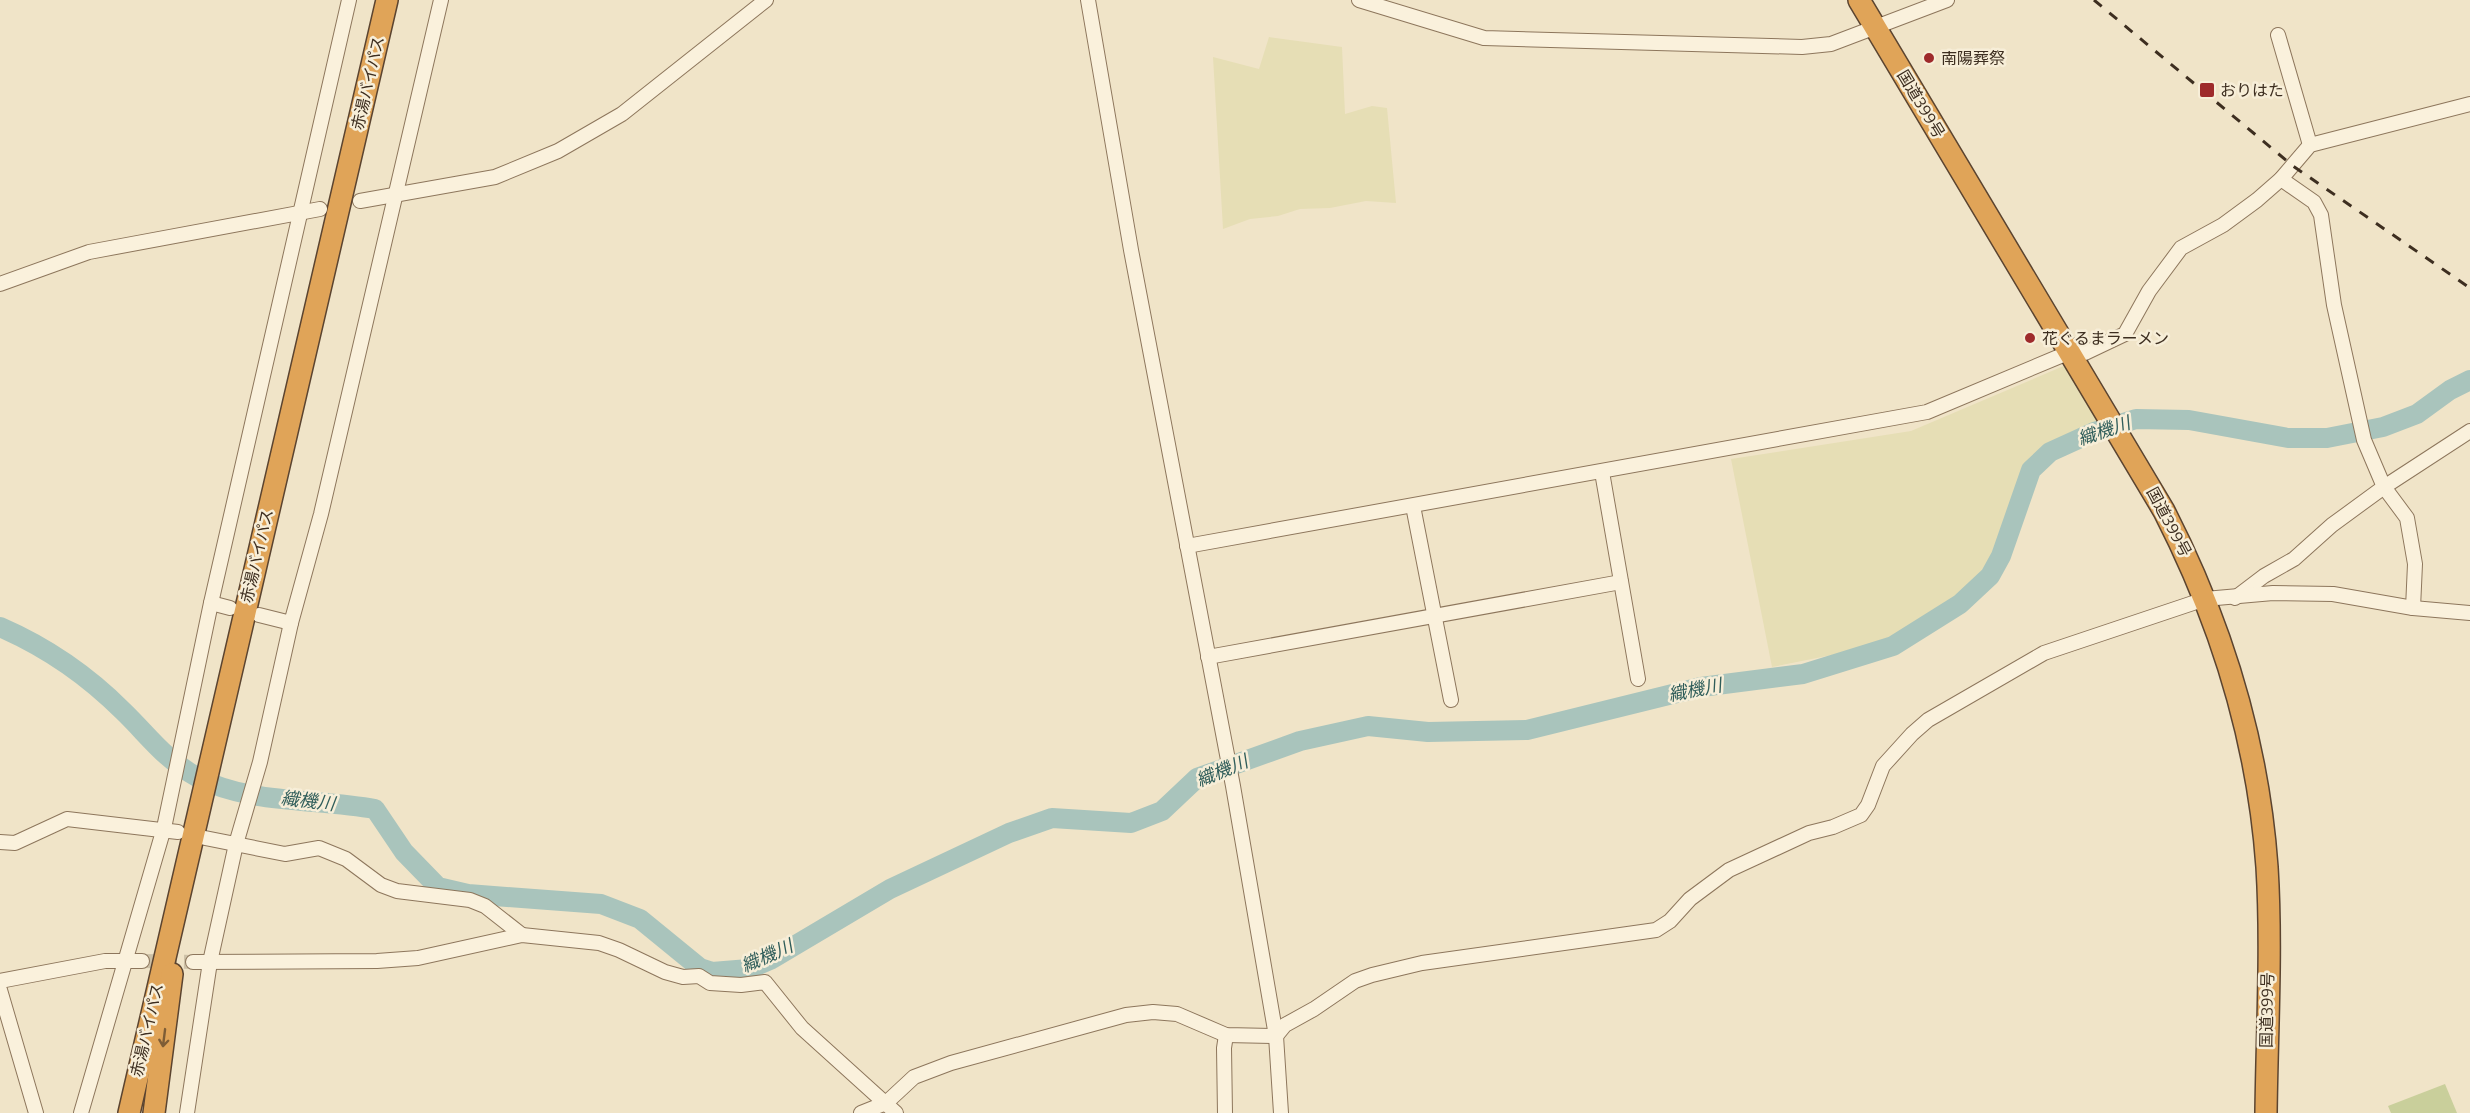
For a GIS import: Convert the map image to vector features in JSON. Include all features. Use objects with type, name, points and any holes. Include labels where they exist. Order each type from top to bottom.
[{"type":"highway","name":"赤湯バイパス","points":[[129,1113],[188,855],[201,829],[212,750],[387,0]]},
{"type":"highway","name":"国道399号","points":[[1859,0],[2107,413],[2169,521],[2205,599],[2226,655],[2241,708],[2262,818],[2267,880],[2266,1113]]},
{"type":"highway","points":[[154,1113],[188,855]]},
{"type":"highway","points":[[121,1113],[145,1038]]},
{"type":"street","points":[[81,1113],[124,960],[171,830],[211,603],[349,0]]},
{"type":"street","points":[[187,1113],[210,962],[236,844],[260,762],[291,623],[321,514],[441,0]]},
{"type":"street","points":[[360,201],[495,177],[558,151],[622,114],[766,0]]},
{"type":"street","points":[[1088,0],[1131,250],[1233,786],[1276,1036],[1281,1113]]},
{"type":"street","points":[[1359,0],[1484,38],[1802,47],[1831,44],[1947,0]]},
{"type":"street","points":[[2278,35],[2310,145]]},
{"type":"street","points":[[1187,546],[1927,412],[2070,352],[2085,353],[2125,334],[2149,291],[2181,248],[2223,225],[2281,179],[2310,145],[2470,104]]},
{"type":"street","points":[[2281,179],[2314,202],[2321,215],[2334,305],[2357,416],[2364,440],[2384,487],[2407,519],[2415,564],[2413,608]]},
{"type":"street","points":[[0,284],[89,252],[320,209]]},
{"type":"street","points":[[2235,599],[2264,576],[2294,559],[2332,525],[2384,487],[2470,431]]},
{"type":"street","points":[[1602,472],[1638,679]]},
{"type":"street","points":[[1413,506],[1450,700]]},
{"type":"street","points":[[1208,657],[1621,582]]},
{"type":"street","points":[[1276,1036],[1285,1025],[1314,1010],[1355,981],[1371,975],[1441,960],[1656,930],[1670,921],[1690,899],[1729,870],[1809,833],[1833,827],[1861,815],[1868,805],[1883,766],[1897,748],[1928,720],[2044,653],[2205,599],[2235,599],[2273,593],[2333,594],[2413,608],[2470,613]]},
{"type":"street","points":[[211,603],[230,608]]},
{"type":"street","points":[[259,615],[291,623]]},
{"type":"street","points":[[0,842],[15,843],[66,819],[171,830]]},
{"type":"street","points":[[201,829],[236,844],[285,854],[319,848],[346,859],[381,885],[397,891],[470,900],[484,906],[522,935]]},
{"type":"street","points":[[193,962],[377,961],[418,958],[522,935],[599,943],[620,950],[665,972],[683,977],[699,976],[710,983],[741,985],[765,982],[802,1028],[896,1113]]},
{"type":"street","points":[[0,981],[124,960],[142,961]]},
{"type":"street","points":[[0,990],[36,1113]]},
{"type":"street","points":[[861,1113],[886,1103],[914,1077],[951,1063],[1126,1016],[1153,1012],[1177,1014],[1226,1035],[1276,1036]]},
{"type":"street","points":[[1225,1113],[1224,1048],[1226,1035]]},
{"type":"shaded area","points":[[1269,37],[1342,47],[1345,114],[1372,106],[1387,108],[1396,203],[1366,201],[1330,208],[1300,209],[1278,216],[1250,219],[1223,229],[1213,57],[1259,69]]},
{"type":"shaded area","points":[[2066,365],[2106,430],[2032,463],[1982,578],[1949,607],[1902,641],[1772,667],[1731,459],[1911,431]]},
{"type":"green space","points":[[2445,1084],[2457,1113],[2391,1113],[2388,1106]]},
{"type":"waterway","name":"織機川","points":[[0,627],[50,653],[80,674],[109,698],[175,762],[197,777],[217,786],[261,797],[375,809],[404,852],[438,887],[468,894],[601,904],[640,919],[700,968],[712,972],[749,969],[772,959],[890,889],[1009,833],[1052,818],[1131,823],[1162,811],[1197,778],[1300,741],[1368,726],[1428,732],[1527,730],[1701,687],[1803,674],[1893,646],[1960,604],[1990,576],[2001,556],[2031,470],[2050,452],[2094,432],[2136,419],[2189,420],[2288,438],[2327,438],[2383,427],[2417,414],[2450,390],[2470,380]]},
{"type":"tunnel","points":[[142,961],[193,962]]},
{"type":"railway","points":[[2094,0],[2293,166],[2470,288]]},
{"type":"place","name":"南陽葬祭","points":[[1929,58]]},
{"type":"place","name":"おりはた","points":[[2207,90]]},
{"type":"place","name":"花ぐるまラーメン","points":[[2030,338]]}]
